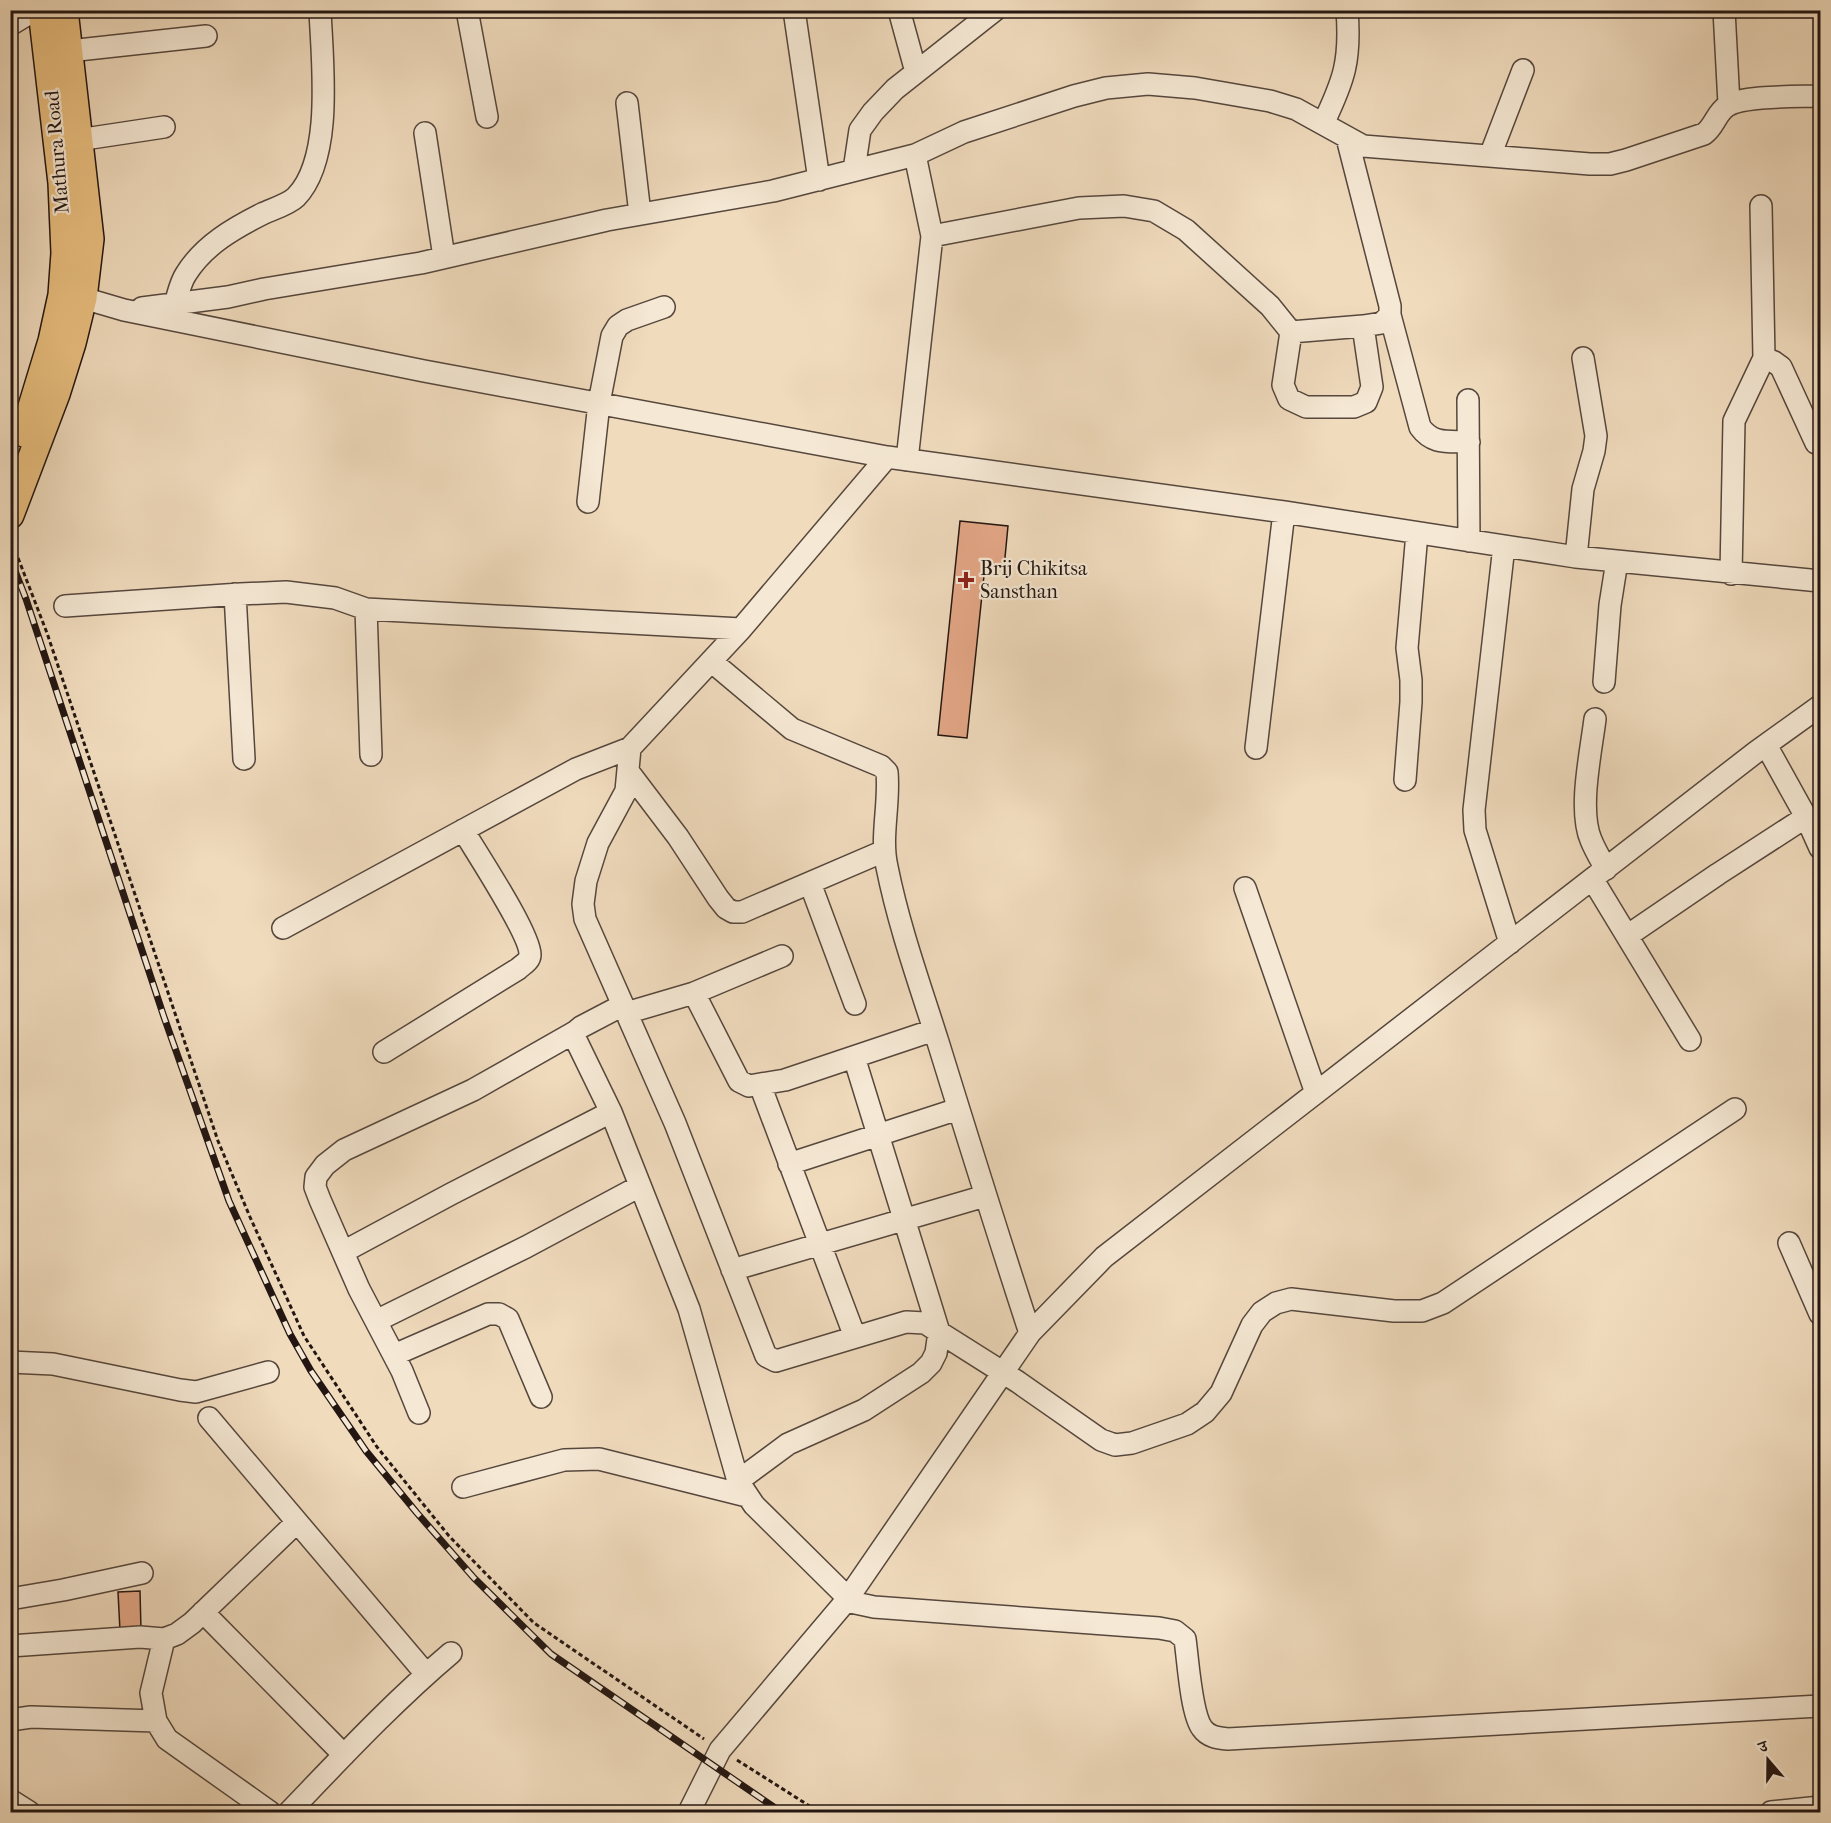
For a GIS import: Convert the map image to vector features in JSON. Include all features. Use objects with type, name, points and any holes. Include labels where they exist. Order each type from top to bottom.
[{"type":"main road","name":"Mathura Road","points":[[42,10],[62,183],[64,253],[73,296]]},
{"type":"main road","points":[[10,468],[49,352],[73,296],[90,239],[64,10]]},
{"type":"main road","points":[[10,515],[56,394],[73,296]]},
{"type":"street","points":[[10,25],[35,10]]},
{"type":"street","points":[[175,304],[184,276],[198,258],[237,226],[295,198],[307,180],[315,161],[321,132],[324,92],[320,10]]},
{"type":"street","points":[[467,10],[487,117]]},
{"type":"street","points":[[794,10],[819,180]]},
{"type":"street","points":[[899,10],[916,72]]},
{"type":"street","points":[[854,170],[860,130],[873,112],[916,72],[995,10]]},
{"type":"street","points":[[1323,124],[1341,88],[1347,64],[1349,34],[1347,10]]},
{"type":"street","points":[[1724,10],[1729,104]]},
{"type":"street","points":[[69,51],[206,36]]},
{"type":"street","points":[[1490,156],[1523,70]]},
{"type":"street","points":[[124,310],[228,297],[444,257],[640,214],[773,191],[915,155],[964,132],[1074,96],[1106,88],[1148,84],[1195,88],[1270,101],[1296,109],[1364,146],[1610,164],[1704,135],[1712,129],[1720,111],[1738,100],[1821,96]]},
{"type":"street","points":[[627,103],[640,214]]},
{"type":"street","points":[[78,140],[164,127]]},
{"type":"street","points":[[425,133],[444,257]]},
{"type":"street","points":[[1347,138],[1420,427],[1426,436],[1435,441],[1469,442]]},
{"type":"street","points":[[283,928],[576,769],[630,748],[897,458],[932,236],[915,155]]},
{"type":"street","points":[[932,236],[1079,208],[1124,206],[1154,211],[1186,230],[1270,306],[1291,332],[1283,385],[1290,399],[1306,407],[1354,406],[1366,402],[1372,387],[1363,326]]},
{"type":"street","points":[[1731,573],[1734,421],[1764,358],[1761,206]]},
{"type":"street","points":[[73,296],[124,310],[413,368],[897,458],[1576,557],[1821,581]]},
{"type":"street","points":[[588,502],[599,403],[612,336],[618,326],[627,320],[664,307]]},
{"type":"street","points":[[1291,332],[1382,323],[1390,315]]},
{"type":"street","points":[[1576,557],[1583,489],[1596,436],[1583,358]]},
{"type":"street","points":[[1764,358],[1781,367],[1816,443]]},
{"type":"street","points":[[1468,400],[1469,541]]},
{"type":"street","points":[[1256,748],[1284,513]]},
{"type":"street","points":[[1405,780],[1411,691],[1407,648],[1417,533]]},
{"type":"street","points":[[1504,546],[1474,810],[1475,830],[1510,943]]},
{"type":"street","points":[[1604,682],[1610,605],[1617,561]]},
{"type":"street","points":[[65,606],[286,592],[335,598],[366,609],[741,629]]},
{"type":"street","points":[[235,594],[244,759]]},
{"type":"street","points":[[366,609],[371,755]]},
{"type":"street","points":[[711,661],[792,729],[881,766],[887,772],[889,790],[884,851],[886,867],[958,1109],[1030,1333]]},
{"type":"street","points":[[689,1812],[720,1750],[848,1598],[1030,1333],[1104,1257],[1766,745],[1821,706]]},
{"type":"street","points":[[1595,719],[1585,806],[1586,823],[1600,874],[1627,936],[1690,1040]]},
{"type":"street","points":[[1766,745],[1821,848]]},
{"type":"street","points":[[630,748],[626,791],[597,843],[586,881],[583,904],[585,919],[675,1123],[766,1356],[776,1361],[906,1322],[925,1323],[1002,1372],[1101,1440],[1115,1445],[1132,1443],[1187,1424],[1205,1412],[1221,1393],[1252,1325],[1262,1312],[1276,1303],[1291,1299],[1394,1311],[1422,1311],[1443,1303],[1735,1109]]},
{"type":"street","points":[[628,771],[678,837],[726,908],[733,912],[742,912],[884,851]]},
{"type":"street","points":[[1627,936],[1806,817]]},
{"type":"street","points":[[384,1052],[529,960],[530,954],[523,932],[463,830]]},
{"type":"street","points":[[810,883],[855,1004]]},
{"type":"street","points":[[1245,888],[1316,1093]]},
{"type":"street","points":[[419,1413],[315,1187],[316,1177],[325,1165],[344,1150],[473,1090],[582,1027],[625,1009],[694,993],[783,957]]},
{"type":"street","points":[[694,993],[739,1081],[749,1086],[785,1080],[934,1030]]},
{"type":"street","points":[[576,1032],[577,1044],[611,1112],[689,1309],[742,1488],[770,1521],[848,1598],[874,1607],[1175,1631],[1185,1639],[1196,1714],[1202,1729],[1214,1737],[1228,1739],[1821,1706]]},
{"type":"street","points":[[742,1488],[788,1444],[864,1410],[921,1373],[931,1363],[936,1353],[939,1332],[854,1057]]},
{"type":"street","points":[[760,1084],[855,1337]]},
{"type":"street","points":[[789,1164],[958,1109]]},
{"type":"street","points":[[343,1252],[611,1112]]},
{"type":"street","points":[[376,1321],[640,1186]]},
{"type":"street","points":[[732,1270],[985,1196]]},
{"type":"street","points":[[1789,1243],[1821,1314]]},
{"type":"street","points":[[394,1355],[488,1314],[499,1314],[508,1319],[541,1397]]},
{"type":"street","points":[[10,1362],[53,1364],[196,1392],[268,1372]]},
{"type":"street","points":[[209,1418],[426,1674]]},
{"type":"street","points":[[463,1486],[564,1460],[599,1459],[742,1488]]},
{"type":"street","points":[[10,1646],[140,1637],[164,1639],[177,1634],[297,1522]]},
{"type":"street","points":[[10,1599],[142,1573]]},
{"type":"street","points":[[203,1612],[344,1755]]},
{"type":"street","points":[[164,1639],[151,1693],[156,1721],[167,1740],[270,1812]]},
{"type":"street","points":[[289,1812],[426,1674],[451,1653]]},
{"type":"street","points":[[10,1720],[31,1717],[156,1721]]},
{"type":"street","points":[[10,1800],[29,1812]]},
{"type":"street","points":[[1771,1812],[1821,1807]]},
{"type":"path","points":[[10,537],[54,654],[218,1141],[304,1336],[377,1447],[449,1536],[534,1623],[720,1750],[819,1812]]},
{"type":"building","points":[[960,521],[1008,526],[1004,568],[985,566],[967,738],[938,735]]},
{"type":"building","points":[[140,1591],[141,1630],[120,1631],[118,1592]]},
{"type":"railway","points":[[10,558],[26,599],[164,1017],[229,1201],[290,1334],[311,1371],[366,1451],[417,1513],[474,1578],[551,1654],[781,1812]]},
{"type":"place","name":"Brij Chikitsa Sansthan","points":[[966,580]]}]
